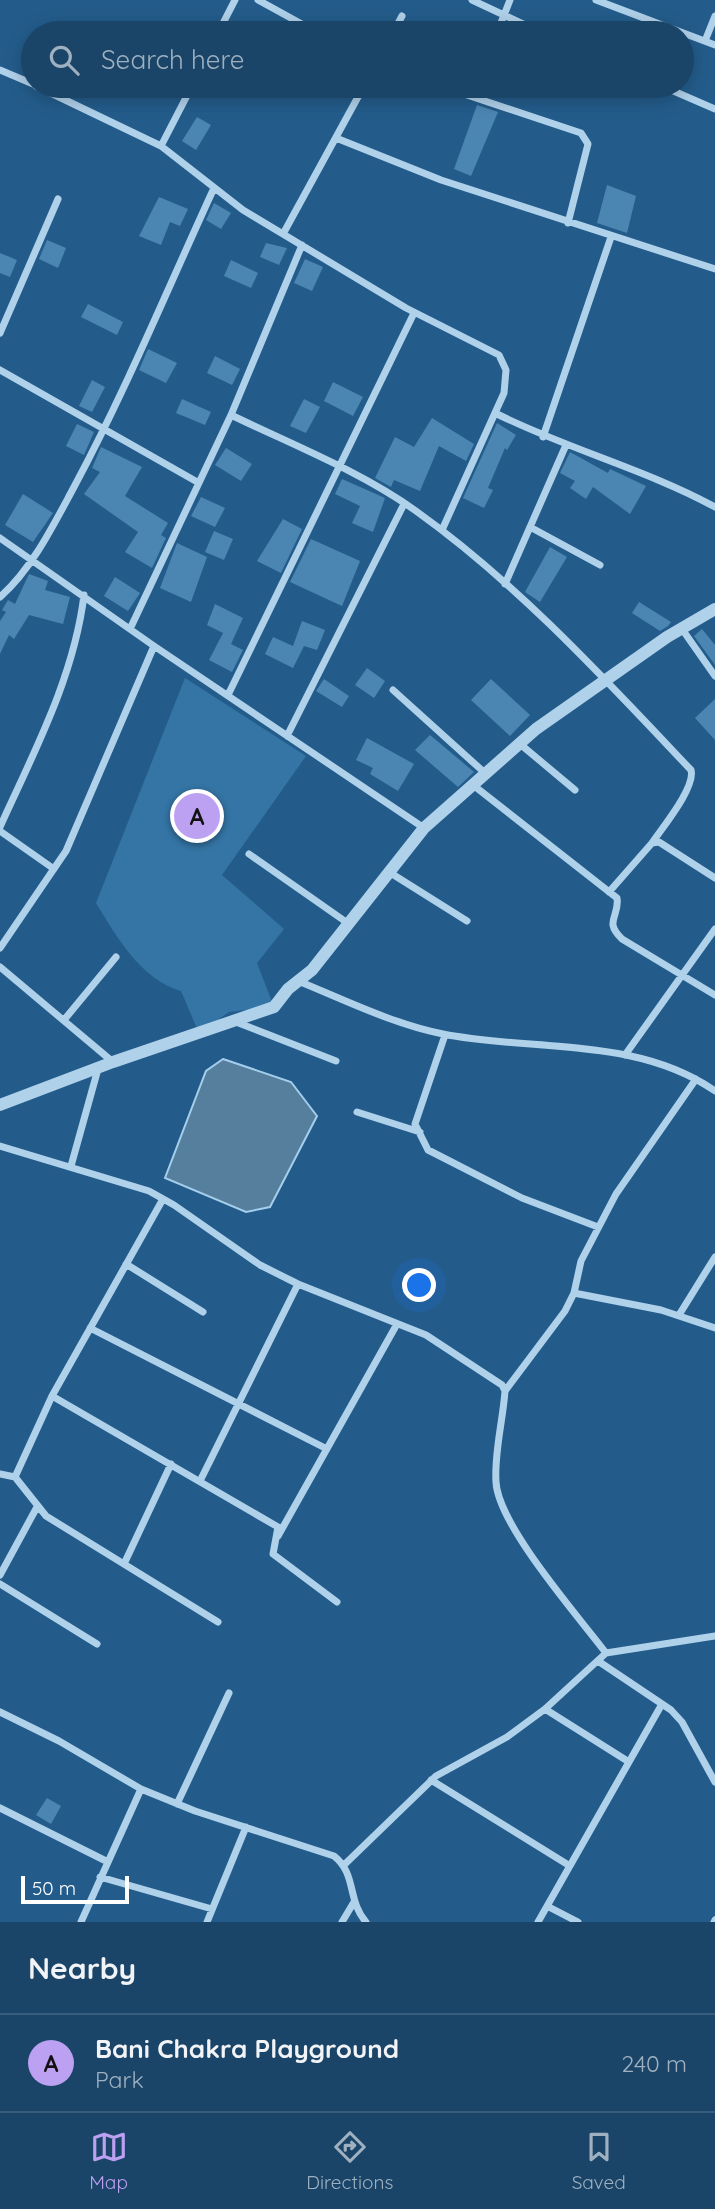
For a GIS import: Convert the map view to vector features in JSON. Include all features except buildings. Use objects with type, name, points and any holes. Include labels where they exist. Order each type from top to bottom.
[{"type":"street","points":[[224,21],[235,0]]},
{"type":"street","points":[[258,0],[296,21]]},
{"type":"street","points":[[472,0],[514,21]]},
{"type":"street","points":[[501,21],[510,0]]},
{"type":"street","points":[[596,0],[652,21]]},
{"type":"street","points":[[618,8],[622,0]]},
{"type":"street","points":[[399,21],[402,16]]},
{"type":"street","points":[[705,41],[715,16]]},
{"type":"street","points":[[694,37],[715,45]]},
{"type":"street","points":[[0,70],[21,79]]},
{"type":"street","points":[[62,98],[161,146],[214,188],[302,246],[414,313],[499,355],[506,370],[504,393],[442,530]]},
{"type":"street","points":[[161,146],[185,98]]},
{"type":"street","points":[[283,234],[358,98]]},
{"type":"street","points":[[483,98],[581,133],[586,138],[588,144],[568,223]]},
{"type":"street","points":[[690,98],[715,109]]},
{"type":"street","points":[[336,138],[441,180],[715,269]]},
{"type":"street","points":[[0,597],[32,558],[104,429],[214,188]]},
{"type":"street","points":[[0,333],[58,199]]},
{"type":"street","points":[[543,436],[611,237]]},
{"type":"street","points":[[130,629],[231,415],[302,246]]},
{"type":"street","points":[[228,695],[414,313]]},
{"type":"street","points":[[0,370],[199,483]]},
{"type":"street","points":[[495,413],[543,436],[618,464],[715,507]]},
{"type":"street","points":[[231,415],[340,467],[404,504],[442,530],[505,583],[606,680],[691,770],[693,776],[652,843],[609,892]]},
{"type":"street","points":[[505,583],[566,445]]},
{"type":"street","points":[[287,736],[404,504]]},
{"type":"street","points":[[530,527],[600,565]]},
{"type":"street","points":[[0,538],[32,558],[153,646],[424,828]]},
{"type":"street","points":[[54,869],[0,829],[46,726],[79,637],[83,595]]},
{"type":"street","points":[[0,1105],[113,1062],[274,1007],[312,970],[424,828],[520,744],[606,680],[715,609]]},
{"type":"street","points":[[682,628],[715,676]]},
{"type":"street","points":[[0,948],[66,851],[153,646]]},
{"type":"street","points":[[393,690],[486,774]]},
{"type":"street","points":[[520,744],[575,790]]},
{"type":"street","points":[[473,785],[617,898],[613,930],[622,939],[715,995]]},
{"type":"street","points":[[652,843],[668,846],[715,878]]},
{"type":"street","points":[[249,853],[349,924]]},
{"type":"street","points":[[389,872],[467,921]]},
{"type":"street","points":[[625,1055],[715,929]]},
{"type":"street","points":[[64,1020],[116,957]]},
{"type":"street","points":[[0,967],[113,1062]]},
{"type":"street","points":[[298,981],[403,1023],[445,1035],[625,1055],[670,1065],[715,1091]]},
{"type":"street","points":[[235,1021],[336,1061]]},
{"type":"street","points":[[445,1035],[415,1124],[428,1150],[522,1198],[598,1227]]},
{"type":"street","points":[[71,1166],[98,1068]]},
{"type":"street","points":[[606,1653],[526,1548],[501,1503],[496,1483],[505,1391],[552,1330],[574,1293],[581,1261],[598,1227],[632,1168],[696,1079]]},
{"type":"street","points":[[357,1112],[420,1132]]},
{"type":"street","points":[[0,1146],[121,1180],[163,1199],[239,1252],[298,1284],[426,1335],[492,1377],[505,1391]]},
{"type":"street","points":[[15,1477],[52,1396],[163,1199]]},
{"type":"street","points":[[679,1315],[715,1257]]},
{"type":"street","points":[[126,1264],[203,1312]]},
{"type":"street","points":[[200,1481],[298,1284]]},
{"type":"street","points":[[574,1293],[679,1315],[715,1328]]},
{"type":"street","points":[[337,1602],[273,1554],[278,1537],[397,1324]]},
{"type":"street","points":[[90,1328],[327,1450]]},
{"type":"street","points":[[52,1396],[278,1527],[278,1537]]},
{"type":"street","points":[[124,1564],[171,1464]]},
{"type":"street","points":[[0,1474],[15,1477],[46,1517],[218,1622]]},
{"type":"street","points":[[0,1575],[37,1507]]},
{"type":"street","points":[[0,1584],[97,1644]]},
{"type":"street","points":[[345,1864],[431,1780],[507,1737],[545,1709],[606,1653],[715,1636]]},
{"type":"street","points":[[598,1661],[662,1704],[682,1722],[715,1782]]},
{"type":"street","points":[[177,1804],[229,1693]]},
{"type":"street","points":[[538,1922],[662,1704]]},
{"type":"street","points":[[545,1709],[629,1762]]},
{"type":"street","points":[[1,1715],[59,1741],[141,1789],[177,1804],[334,1856],[345,1864],[351,1877],[354,1902],[366,1922]]},
{"type":"street","points":[[431,1780],[570,1866]]},
{"type":"street","points":[[81,1922],[106,1861],[141,1789]]},
{"type":"street","points":[[0,1808],[106,1861]]},
{"type":"street","points":[[207,1922],[246,1827]]},
{"type":"street","points":[[100,1877],[212,1909]]},
{"type":"street","points":[[342,1922],[354,1902]]},
{"type":"street","points":[[547,1906],[578,1922]]},
{"type":"shaded area","points":[[185,678],[306,756],[222,875],[284,929],[257,963],[274,1007],[229,1012],[199,1033],[181,991],[153,977],[142,967],[121,943],[96,903]]},
{"type":"shaded area","points":[[223,1059],[291,1082],[317,1116],[270,1207],[246,1212],[165,1178],[206,1071]]},
{"type":"place","name":"Bani Chakra Playground","points":[[197,816]]}]
